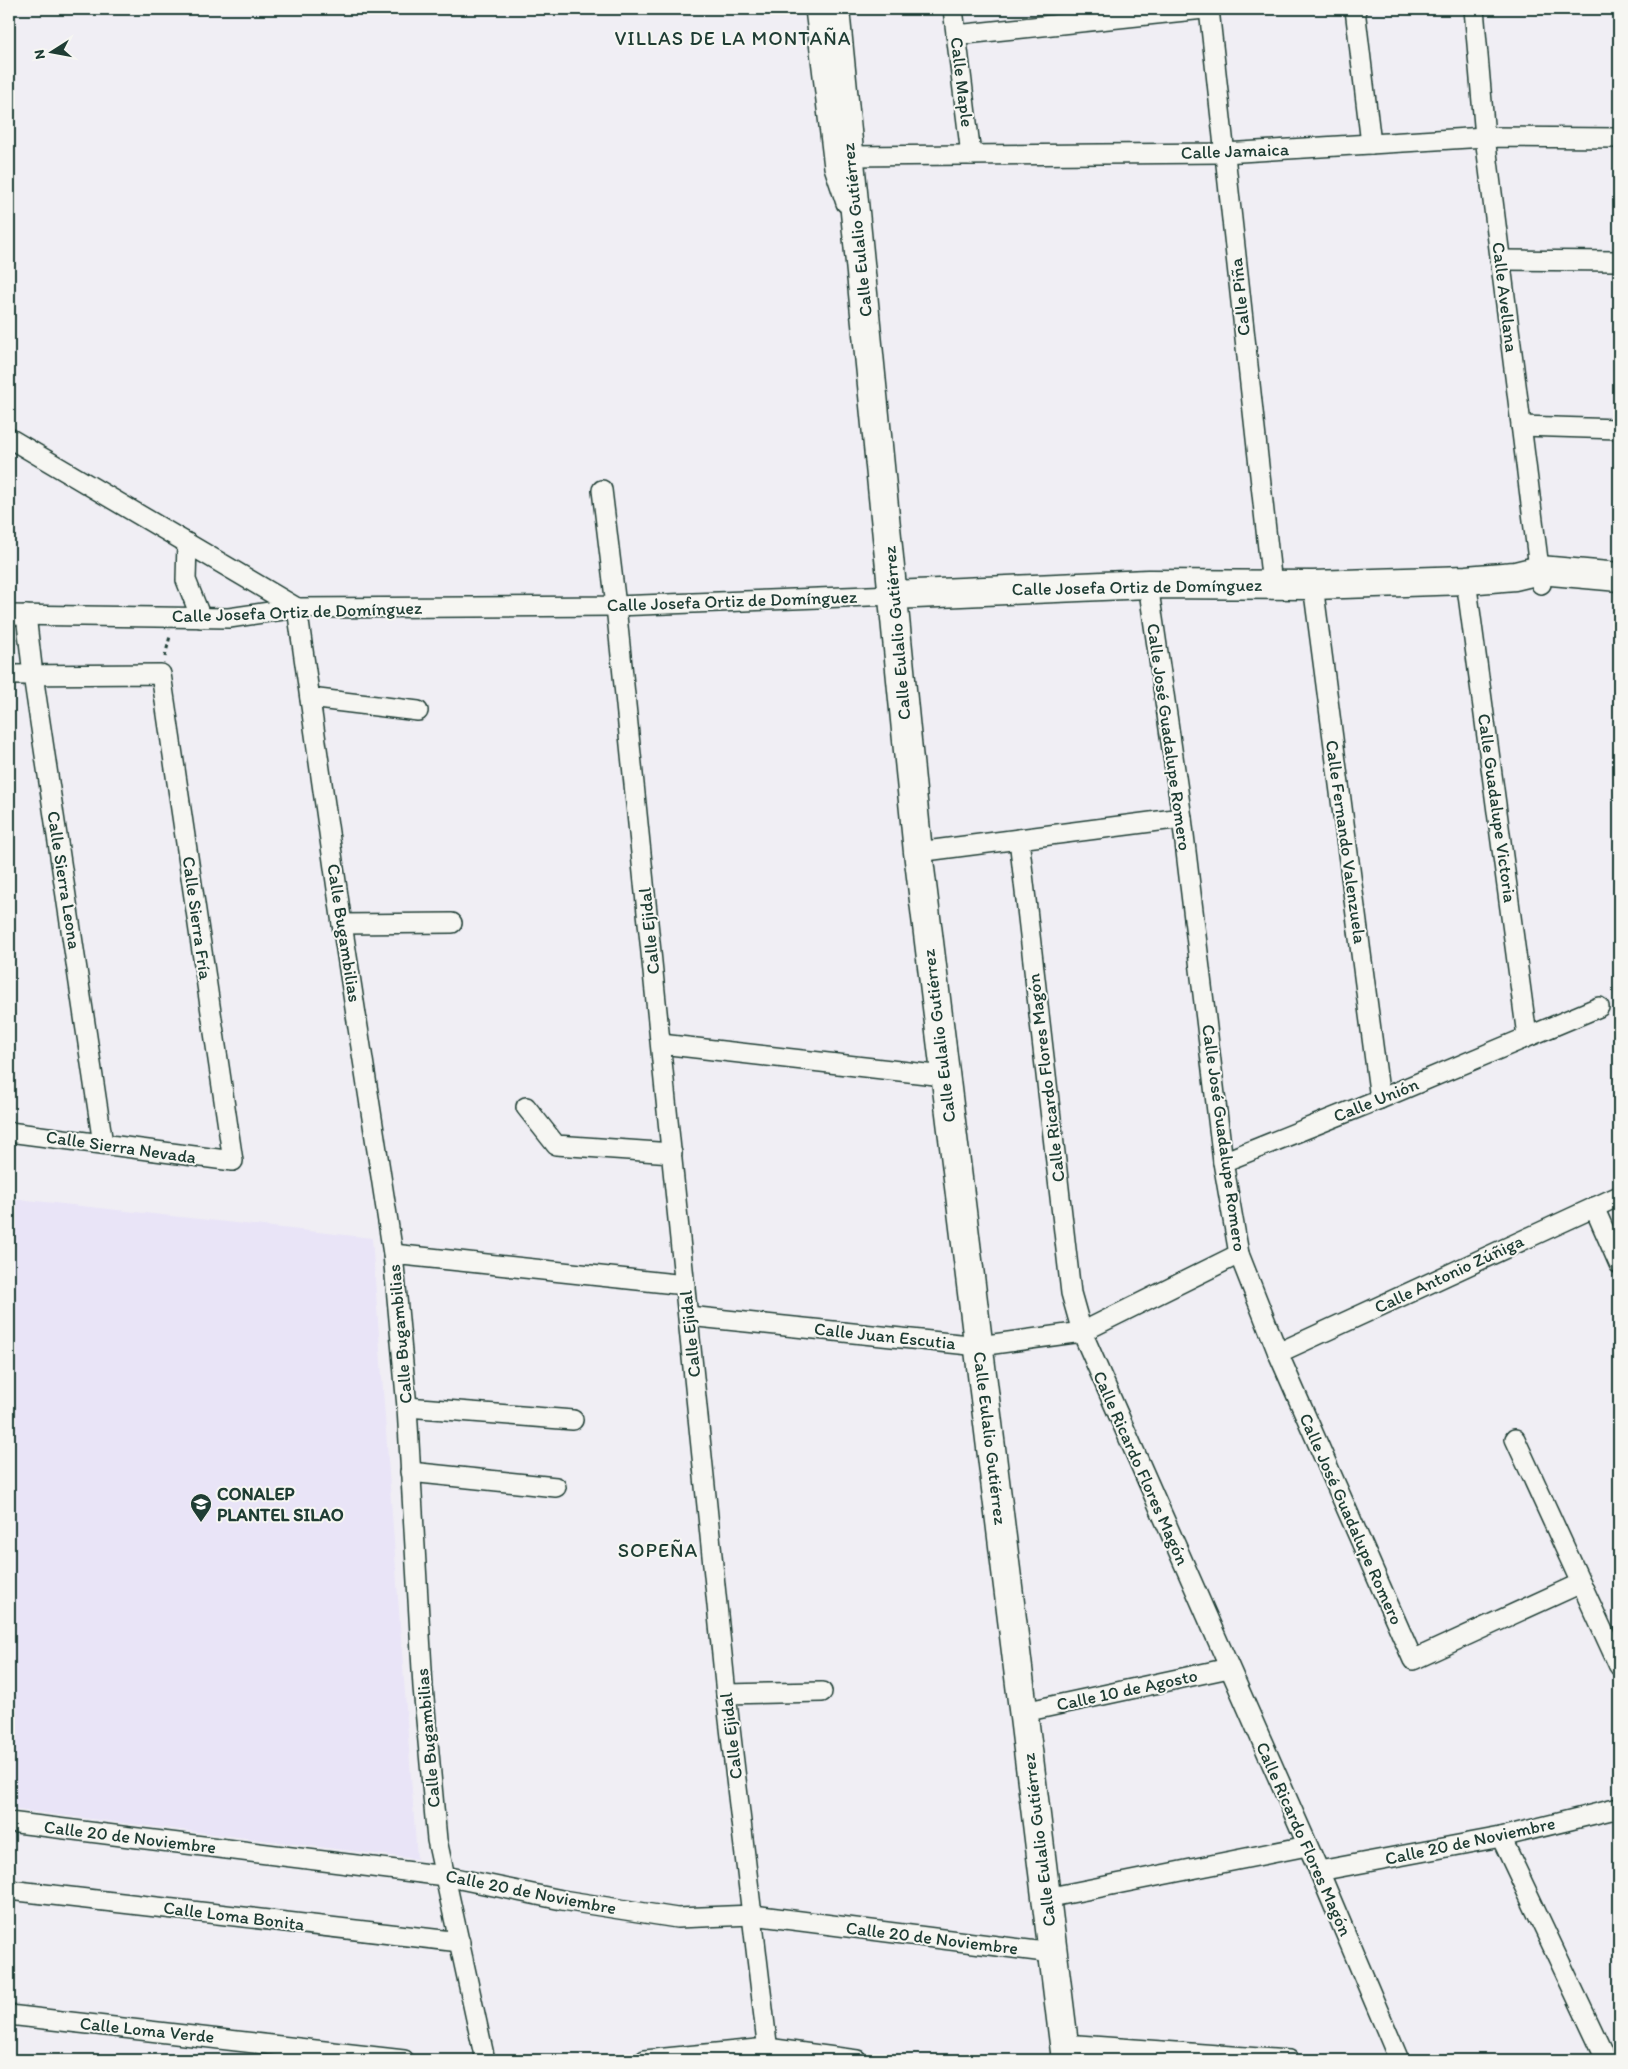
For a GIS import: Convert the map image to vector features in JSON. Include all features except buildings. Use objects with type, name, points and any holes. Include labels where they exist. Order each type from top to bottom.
[{"type":"street","points":[[815,9],[834,167],[858,238]]},
{"type":"street","name":"Calle Eulalio Gutiérrez","points":[[835,9],[918,852],[1065,2052]]},
{"type":"street","name":"Calle Maple","points":[[953,9],[971,155]]},
{"type":"street","points":[[956,35],[1084,15],[1204,9]]},
{"type":"street","name":"Calle Piña","points":[[1209,9],[1272,585]]},
{"type":"street","points":[[1355,9],[1371,144]]},
{"type":"street","name":"Calle Avellana","points":[[1474,9],[1485,138],[1521,426],[1532,576]]},
{"type":"street","name":"Calle Jamaica","points":[[850,156],[1224,153],[1485,138],[1619,138]]},
{"type":"street","points":[[1500,260],[1619,261]]},
{"type":"street","points":[[1521,426],[1619,429]]},
{"type":"street","points":[[9,438],[297,608]]},
{"type":"street","name":"Calle Ejidal","points":[[602,490],[616,606],[726,1694],[768,2054]]},
{"type":"street","points":[[187,543],[186,580],[201,618]]},
{"type":"street","name":"Calle Josefa Ortiz de Domínguez","points":[[18,615],[229,618],[297,608],[616,606],[1148,584],[1313,585],[1532,576],[1619,577]]},
{"type":"street","name":"Calle Josefa Ortiz de Domínguez","points":[[1532,576],[1619,593]]},
{"type":"street","name":"Calle Guadalupe Victoria","points":[[1466,580],[1527,1036]]},
{"type":"street","name":"Calle José Guadalupe Romero","points":[[1148,584],[1182,818],[1223,1162],[1239,1254],[1278,1353],[1413,1660],[1581,1583]]},
{"type":"street","name":"Calle Fernando Valenzuela","points":[[1313,585],[1380,1100]]},
{"type":"street","name":"Calle Bugambilias","points":[[297,608],[342,924],[393,1254],[407,1407],[423,1687],[437,1840],[484,2060]]},
{"type":"street","name":"Calle Sierra Leona","points":[[18,615],[33,675],[104,1144]]},
{"type":"street","points":[[9,675],[161,674]]},
{"type":"street","name":"Calle Sierra Fría","points":[[161,674],[233,1161]]},
{"type":"street","points":[[310,698],[418,711]]},
{"type":"street","points":[[918,852],[1182,818]]},
{"type":"street","name":"Calle Ricardo Flores Magón","points":[[1019,839],[1071,1293],[1082,1332],[1319,1871],[1398,2060]]},
{"type":"street","points":[[342,924],[452,923]]},
{"type":"street","name":"Calle Unión","points":[[1223,1162],[1380,1100],[1599,1007]]},
{"type":"street","points":[[661,1044],[944,1076]]},
{"type":"street","points":[[526,1107],[556,1145],[672,1152]]},
{"type":"street","name":"Calle Sierra Nevada","points":[[9,1132],[233,1161]]},
{"type":"street","name":"Calle Antonio Zúñiga","points":[[1278,1353],[1619,1196]]},
{"type":"street","points":[[1594,1207],[1619,1264]]},
{"type":"street","points":[[393,1254],[685,1286]]},
{"type":"street","name":"Calle Juan Escutia","points":[[688,1316],[979,1346],[1082,1332],[1239,1254]]},
{"type":"street","points":[[407,1407],[573,1420]]},
{"type":"street","points":[[1515,1439],[1581,1583],[1617,1656]]},
{"type":"street","points":[[410,1472],[556,1486]]},
{"type":"street","name":"Calle 10 de Agosto","points":[[1024,1712],[1229,1668]]},
{"type":"street","points":[[726,1694],[822,1692]]},
{"type":"street","name":"Calle 20 de Noviembre","points":[[1319,1871],[1501,1837],[1619,1808]]},
{"type":"street","name":"Calle 20 de Noviembre","points":[[9,1822],[445,1876],[562,1900],[677,1918],[753,1915],[1053,1953]]},
{"type":"street","points":[[1501,1837],[1602,2051],[1604,2060]]},
{"type":"street","points":[[1046,1898],[1307,1846]]},
{"type":"street","name":"Calle Loma Bonita","points":[[9,1890],[460,1942]]},
{"type":"street","name":"Calle Loma Verde","points":[[9,2015],[392,2059]]},
{"type":"street","points":[[1065,2052],[1289,2060]]},
{"type":"street","points":[[645,2060],[768,2054],[857,2060]]},
{"type":"path","points":[[161,674],[174,617]]},
{"type":"shaded area","name":"CONALEP PLANTEL SILAO","points":[[9,1198],[372,1238],[417,1859],[9,1809]]},
{"type":"place","name":"CONALEP PLANTEL SILAO","points":[[201,1523]]},
{"type":"district","name":"VILLAS DE LA MONTAÑA","points":[[733,38]]},
{"type":"district","name":"SOPEÑA","points":[[658,1550]]}]
